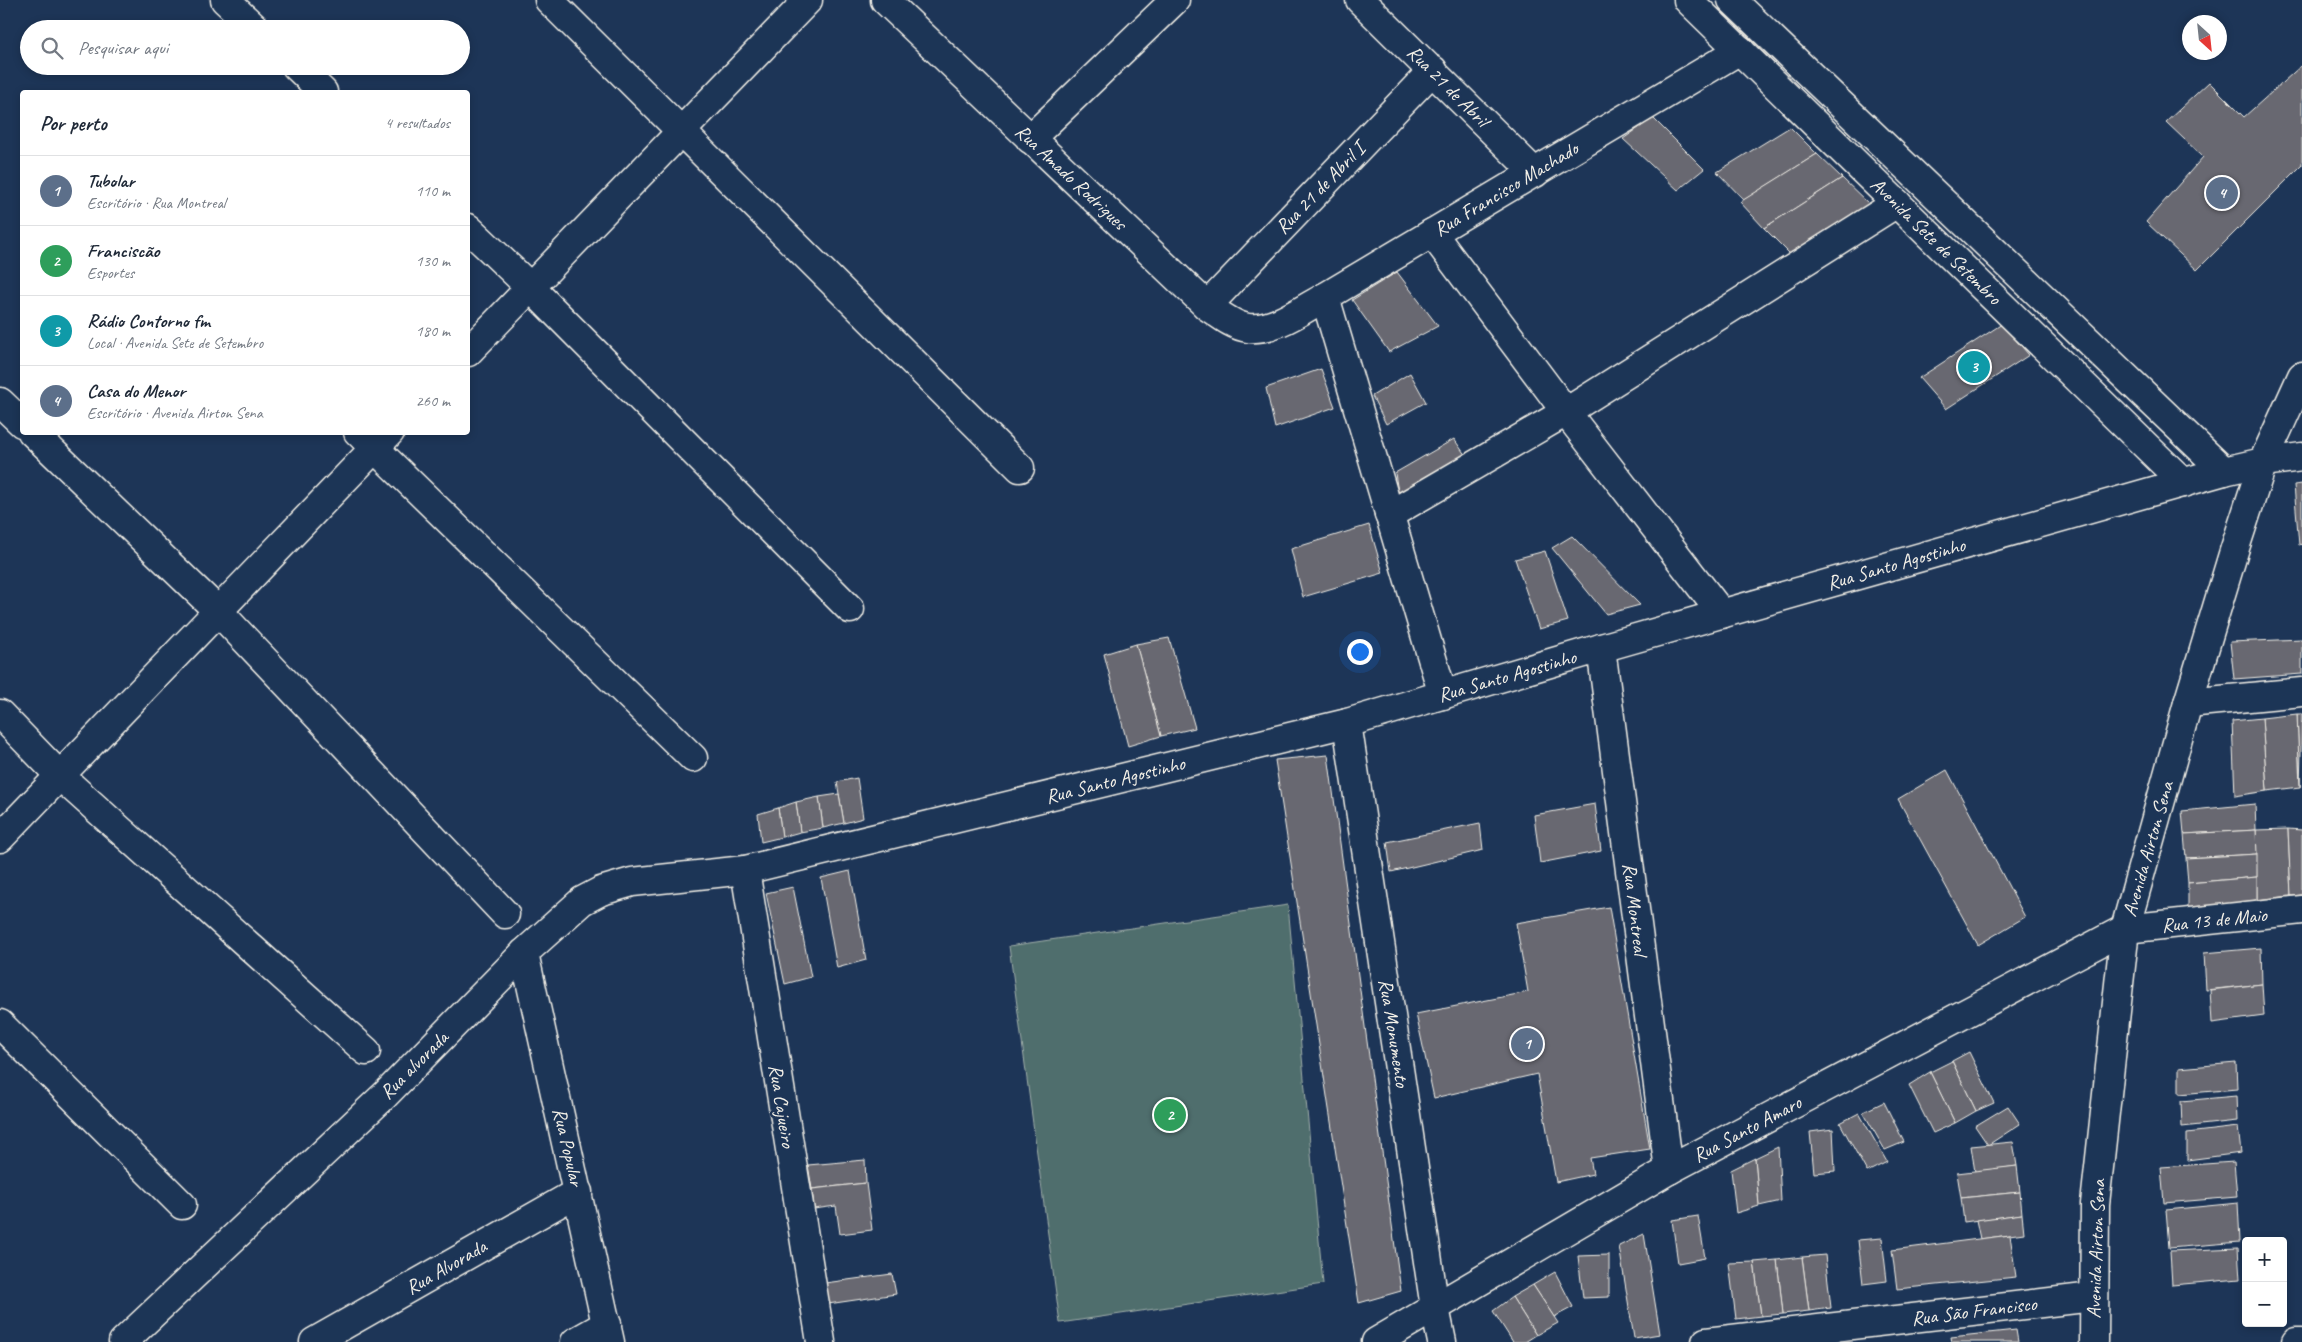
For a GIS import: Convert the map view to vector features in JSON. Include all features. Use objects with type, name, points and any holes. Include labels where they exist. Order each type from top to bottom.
[{"type":"street","points":[[225,0],[246,20]]},
{"type":"street","points":[[549,0],[1020,468]]},
{"type":"street","points":[[470,350],[808,0]]},
{"type":"street","name":"Rua Amado Rodrigues","points":[[885,0],[1030,140],[1207,306],[1228,320],[1248,328],[1270,326]]},
{"type":"street","points":[[1030,140],[1175,0]]},
{"type":"street","name":"Rua 21 de Abril","points":[[1360,0],[1434,70],[1535,172]]},
{"type":"street","name":"Avenida Sete de Setembro","points":[[1688,0],[2184,483]]},
{"type":"street","name":"Avenida Sete de Setembro","points":[[1732,0],[2224,472]]},
{"type":"street","name":"Rua Francisco Machado","points":[[1270,326],[1325,297],[1740,50]]},
{"type":"street","name":"Rua 21 de Abril I","points":[[1207,306],[1434,70]]},
{"type":"street","points":[[305,75],[321,90]]},
{"type":"street","points":[[1389,515],[1566,412],[1897,203]]},
{"type":"street","points":[[470,230],[530,287],[850,609]]},
{"type":"street","points":[[1432,233],[1566,412],[1722,614]]},
{"type":"street","points":[[1325,297],[1443,695]]},
{"type":"street","name":"Avenida Airton Sena","points":[[2094,1342],[2094,1204],[2125,929],[2188,703],[2262,462],[2302,376]]},
{"type":"street","points":[[0,402],[20,421]]},
{"type":"street","points":[[35,435],[218,611],[505,914]]},
{"type":"street","points":[[0,838],[218,611],[374,438],[693,758]]},
{"type":"street","name":"Rua Santo Agostinho","points":[[746,870],[1347,723],[1601,648],[2184,483],[2262,462],[2302,457]]},
{"type":"street","name":"Rua Montreal","points":[[1601,648],[1669,1170]]},
{"type":"street","points":[[2188,703],[2302,692]]},
{"type":"street","points":[[0,714],[60,776],[366,1052]]},
{"type":"street","name":"Rua Monumento","points":[[1347,723],[1435,1308],[1442,1342]]},
{"type":"street","name":"Rua alvorada","points":[[123,1342],[385,1094],[524,953],[582,901],[601,891],[632,882],[746,870]]},
{"type":"street","name":"Rua Cajueiro","points":[[746,870],[821,1342]]},
{"type":"street","name":"Rua 13 de Maio","points":[[2125,929],[2302,910]]},
{"type":"street","name":"Rua Santo Amaro","points":[[1376,1342],[1669,1170],[2125,929]]},
{"type":"street","name":"Rua Popular","points":[[524,953],[609,1333]]},
{"type":"street","points":[[0,1024],[182,1205]]},
{"type":"street","name":"Rua Alvorada","points":[[314,1342],[578,1192]]},
{"type":"street","name":"Rua São Francisco","points":[[1706,1342],[2093,1297]]},
{"type":"street","points":[[575,1342],[609,1333]]},
{"type":"street","points":[[2296,1342],[2302,1342]]},
{"type":"green space","points":[[1288,905],[1323,1284],[1060,1323],[1009,946]]},
{"type":"building","points":[[2302,65],[2302,165],[2197,270],[2146,222],[2203,157],[2166,122],[2209,82],[2244,117]]},
{"type":"building","points":[[1653,118],[1704,169],[1678,190],[1623,139]]},
{"type":"building","points":[[1790,127],[1817,154],[1744,200],[1717,172]]},
{"type":"building","points":[[1817,154],[1842,178],[1764,228],[1740,202]]},
{"type":"building","points":[[1842,178],[1869,204],[1791,255],[1764,228]]},
{"type":"building","points":[[1397,272],[1438,326],[1389,352],[1352,300]]},
{"type":"building","points":[[2002,324],[2029,355],[1946,409],[1919,378]]},
{"type":"building","points":[[1321,369],[1335,407],[1275,428],[1266,388]]},
{"type":"building","points":[[1410,373],[1426,402],[1386,424],[1372,396]]},
{"type":"building","points":[[1454,439],[1468,459],[1399,499],[1395,473]]},
{"type":"building","points":[[2302,484],[2302,544],[2299,545],[2294,485]]},
{"type":"building","points":[[1369,525],[1383,573],[1303,597],[1291,549]]},
{"type":"building","points":[[1572,536],[1640,605],[1606,614],[1552,548]]},
{"type":"building","points":[[1545,551],[1568,621],[1539,629],[1515,559]]},
{"type":"building","points":[[1169,638],[1195,728],[1161,736],[1136,644]]},
{"type":"building","points":[[2302,639],[2302,674],[2234,679],[2230,642]]},
{"type":"building","points":[[1136,644],[1161,736],[1128,746],[1104,654]]},
{"type":"building","points":[[2297,714],[2302,714],[2300,787]]},
{"type":"building","points":[[2297,714],[2300,787],[2267,791],[2262,718]]},
{"type":"building","points":[[2262,718],[2267,791],[2235,796],[2232,721]]},
{"type":"building","points":[[1328,755],[1401,1291],[1359,1303],[1275,760]]},
{"type":"building","points":[[1947,770],[2025,917],[1978,945],[1898,799]]},
{"type":"building","points":[[857,778],[863,818],[844,823],[837,782]]},
{"type":"building","points":[[839,794],[844,823],[823,828],[819,797]]},
{"type":"building","points":[[819,797],[823,828],[800,832],[796,802]]},
{"type":"building","points":[[796,802],[800,832],[782,837],[778,808]]},
{"type":"building","points":[[1595,804],[1601,851],[1540,863],[1534,815]]},
{"type":"building","points":[[2255,804],[2256,830],[2184,834],[2182,811]]},
{"type":"building","points":[[778,808],[782,837],[761,842],[758,814]]},
{"type":"building","points":[[1480,823],[1483,850],[1391,872],[1387,842]]},
{"type":"building","points":[[2288,829],[2291,896],[2257,900],[2256,830]]},
{"type":"building","points":[[2288,829],[2302,830],[2302,895],[2291,896]]},
{"type":"building","points":[[2256,830],[2257,854],[2186,858],[2184,834]]},
{"type":"building","points":[[2257,854],[2257,877],[2188,883],[2186,858]]},
{"type":"building","points":[[850,871],[866,960],[837,968],[821,878]]},
{"type":"building","points":[[2257,877],[2257,900],[2188,909],[2188,883]]},
{"type":"building","points":[[793,887],[811,977],[785,984],[766,893]]},
{"type":"building","points":[[1609,907],[1650,1149],[1590,1158],[1593,1174],[1556,1182],[1537,1074],[1434,1098],[1416,1014],[1528,992],[1516,923]]},
{"type":"building","points":[[2261,948],[2262,984],[2206,990],[2204,953]]},
{"type":"building","points":[[2262,984],[2264,1016],[2212,1023],[2210,990]]},
{"type":"building","points":[[1969,1052],[1994,1103],[1976,1111],[1952,1061]]},
{"type":"building","points":[[1952,1061],[1976,1111],[1955,1123],[1930,1072]]},
{"type":"building","points":[[2236,1063],[2237,1089],[2179,1094],[2179,1068]]},
{"type":"building","points":[[1930,1072],[1955,1123],[1933,1133],[1909,1085]]},
{"type":"building","points":[[2236,1096],[2237,1121],[2182,1127],[2181,1101]]},
{"type":"building","points":[[1884,1102],[1904,1142],[1885,1150],[1863,1112]]},
{"type":"building","points":[[2008,1106],[2020,1124],[1988,1145],[1975,1126]]},
{"type":"building","points":[[1859,1113],[1887,1162],[1867,1172],[1840,1123]]},
{"type":"building","points":[[2238,1127],[2241,1153],[2187,1160],[2187,1133]]},
{"type":"building","points":[[1833,1129],[1835,1171],[1814,1173],[1810,1132]]},
{"type":"building","points":[[2013,1142],[2017,1166],[1975,1172],[1971,1146]]},
{"type":"building","points":[[1778,1147],[1781,1201],[1759,1206],[1755,1158]]},
{"type":"building","points":[[1755,1158],[1759,1206],[1736,1213],[1731,1170]]},
{"type":"building","points":[[865,1160],[866,1183],[812,1189],[808,1165]]},
{"type":"building","points":[[2234,1162],[2237,1197],[2164,1203],[2161,1167]]},
{"type":"building","points":[[2017,1166],[2020,1192],[1961,1198],[1957,1173]]},
{"type":"building","points":[[866,1183],[872,1230],[840,1234],[836,1206],[814,1209],[812,1189]]},
{"type":"building","points":[[2020,1192],[2022,1214],[1964,1222],[1961,1198]]},
{"type":"building","points":[[2238,1203],[2240,1242],[2169,1248],[2166,1210]]},
{"type":"building","points":[[2022,1214],[2024,1233],[1980,1239],[1976,1220]]},
{"type":"building","points":[[1698,1216],[1705,1258],[1678,1263],[1672,1220]]},
{"type":"building","points":[[1644,1234],[1660,1334],[1634,1338],[1619,1246]]},
{"type":"building","points":[[2010,1235],[2016,1277],[1897,1289],[1892,1250]]},
{"type":"building","points":[[1882,1238],[1887,1281],[1863,1284],[1858,1240]]},
{"type":"building","points":[[2238,1248],[2240,1279],[2172,1285],[2170,1251]]},
{"type":"building","points":[[1609,1255],[1609,1297],[1583,1298],[1578,1256]]},
{"type":"building","points":[[1825,1255],[1831,1308],[1809,1311],[1802,1257]]},
{"type":"building","points":[[1802,1257],[1809,1311],[1783,1314],[1777,1260]]},
{"type":"building","points":[[1777,1260],[1783,1314],[1761,1316],[1754,1262]]},
{"type":"building","points":[[1754,1262],[1761,1316],[1736,1319],[1729,1263]]},
{"type":"building","points":[[1555,1272],[1573,1307],[1554,1317],[1533,1285]]},
{"type":"building","points":[[892,1274],[896,1294],[828,1304],[825,1283]]},
{"type":"building","points":[[1533,1285],[1558,1323],[1536,1335],[1512,1297]]},
{"type":"building","points":[[1512,1297],[1536,1335],[1525,1342],[1513,1342],[1493,1311]]},
{"type":"building","points":[[2016,1330],[2018,1342],[1952,1342],[1951,1337]]},
{"type":"place","name":"Casa do Menor","points":[[2222,193]]},
{"type":"place","name":"Rádio Contorno fm","points":[[1974,367]]},
{"type":"place","name":"Tubolar","points":[[1527,1044]]},
{"type":"place","name":"Franciscão","points":[[1170,1115]]}]
